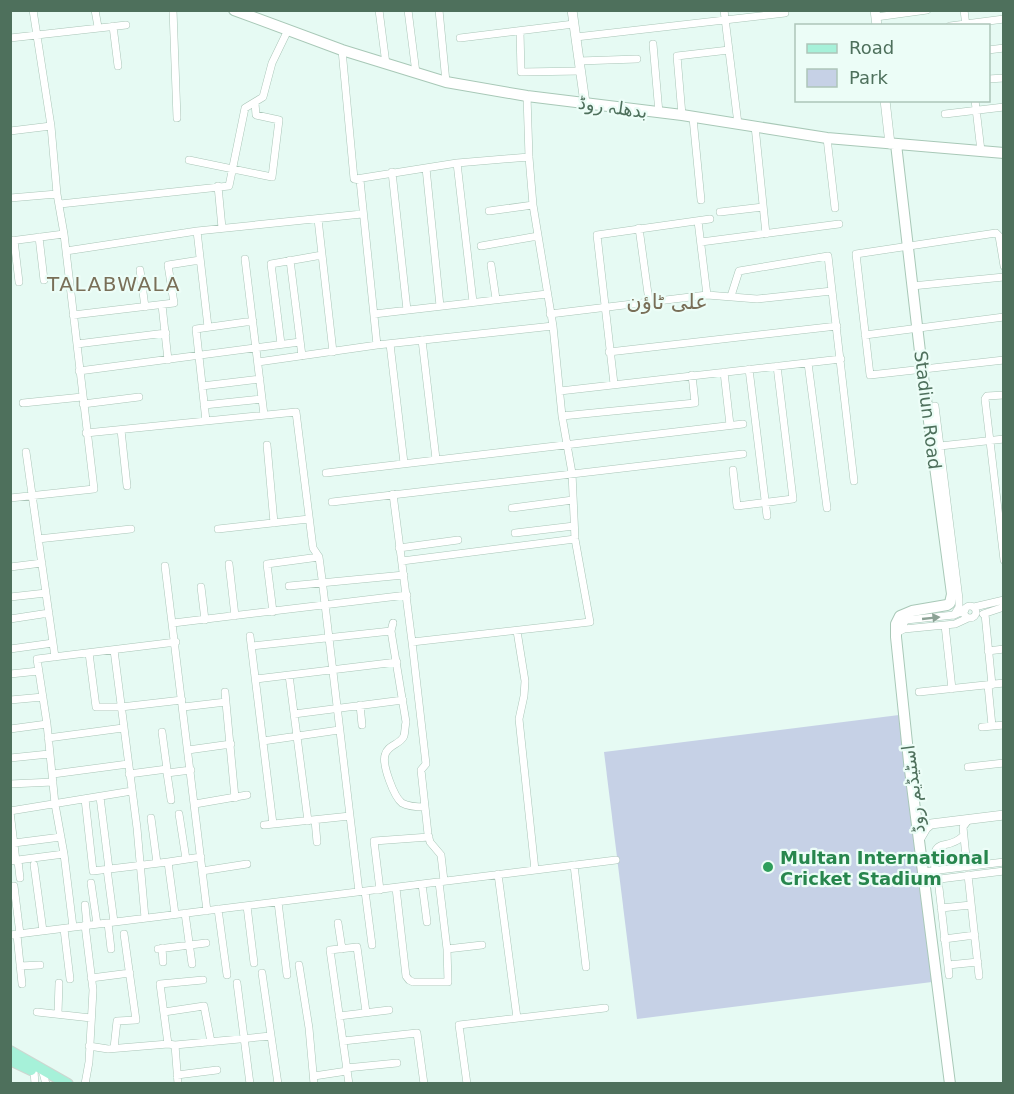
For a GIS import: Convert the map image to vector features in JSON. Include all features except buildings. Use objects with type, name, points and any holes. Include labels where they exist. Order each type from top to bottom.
[{"type":"main road","name":"بدھلہ روڈ","points":[[234,10],[258,15],[288,30],[342,50],[446,82],[527,96],[585,102],[827,138],[1004,153]]},
{"type":"main road","name":"Stadiun Road","points":[[893,144],[908,245],[952,598],[945,606],[912,610],[900,616],[897,634]]},
{"type":"main road","name":"اسٹیڈیم روڈ","points":[[897,634],[919,840],[950,1083]]},
{"type":"main road","points":[[10,1051],[42,1076]]},
{"type":"main road","points":[[10,1060],[42,1076],[68,1083]]},
{"type":"street","points":[[10,498],[93,489],[64,234],[57,194],[51,126],[33,10]]},
{"type":"street","points":[[95,10],[98,27]]},
{"type":"street","points":[[173,10],[177,118]]},
{"type":"street","points":[[380,10],[386,64]]},
{"type":"street","points":[[408,10],[416,73]]},
{"type":"street","points":[[439,10],[446,82]]},
{"type":"street","points":[[572,10],[585,102]]},
{"type":"street","points":[[724,10],[738,124]]},
{"type":"street","points":[[876,18],[927,10]]},
{"type":"street","points":[[576,37],[785,13]]},
{"type":"street","points":[[972,24],[1004,19]]},
{"type":"street","points":[[460,38],[574,24]]},
{"type":"street","points":[[10,38],[126,25]]},
{"type":"street","points":[[113,26],[118,66]]},
{"type":"street","points":[[60,204],[229,186],[245,108],[263,97],[272,63],[288,30]]},
{"type":"street","points":[[520,31],[521,72],[581,71]]},
{"type":"street","points":[[653,44],[659,113]]},
{"type":"street","points":[[342,50],[354,179]]},
{"type":"street","points":[[701,200],[677,56],[729,50]]},
{"type":"street","points":[[579,61],[637,59]]},
{"type":"street","points":[[412,642],[590,622],[575,539],[572,473],[562,416],[553,326],[533,205],[527,96]]},
{"type":"street","points":[[885,102],[893,144]]},
{"type":"street","points":[[975,102],[981,151]]},
{"type":"street","points":[[189,160],[272,177],[279,120],[255,116],[255,103]]},
{"type":"street","points":[[945,114],[1004,107]]},
{"type":"street","points":[[10,131],[51,126]]},
{"type":"street","points":[[755,126],[766,234]]},
{"type":"street","points":[[827,138],[835,208]]},
{"type":"street","points":[[354,179],[392,172],[529,157]]},
{"type":"street","points":[[457,164],[473,302]]},
{"type":"street","points":[[426,168],[440,306]]},
{"type":"street","points":[[392,172],[407,310]]},
{"type":"street","points":[[354,179],[360,180],[377,345]]},
{"type":"street","points":[[218,186],[222,228]]},
{"type":"street","points":[[10,198],[57,194]]},
{"type":"street","points":[[489,211],[533,205]]},
{"type":"street","points":[[720,212],[763,207]]},
{"type":"street","points":[[66,251],[197,231],[362,214]]},
{"type":"street","points":[[318,219],[333,352]]},
{"type":"street","points":[[614,384],[597,235],[710,219]]},
{"type":"street","points":[[698,221],[707,295]]},
{"type":"street","points":[[701,242],[839,224]]},
{"type":"street","points":[[639,228],[649,302]]},
{"type":"street","points":[[197,231],[208,327]]},
{"type":"street","points":[[19,282],[12,240],[64,234]]},
{"type":"street","points":[[1004,266],[998,234],[856,254],[870,375],[1004,360]]},
{"type":"street","points":[[481,246],[538,236]]},
{"type":"street","points":[[39,237],[44,280]]},
{"type":"street","points":[[281,344],[271,264],[322,255]]},
{"type":"street","points":[[731,297],[739,271],[828,256],[854,481]]},
{"type":"street","points":[[245,259],[264,415]]},
{"type":"street","points":[[73,315],[174,303],[168,265],[200,260]]},
{"type":"street","points":[[290,260],[302,356]]},
{"type":"street","points":[[491,265],[496,299]]},
{"type":"street","points":[[140,270],[145,307]]},
{"type":"street","points":[[912,286],[1004,277]]},
{"type":"street","points":[[550,314],[707,295],[757,299],[832,291]]},
{"type":"street","points":[[374,314],[547,294]]},
{"type":"street","points":[[162,305],[168,360]]},
{"type":"street","points":[[865,334],[1004,317]]},
{"type":"street","points":[[206,421],[196,329],[253,321]]},
{"type":"street","points":[[258,362],[377,345],[553,326]]},
{"type":"street","points":[[609,352],[837,326]]},
{"type":"street","points":[[76,344],[166,333]]},
{"type":"street","points":[[422,340],[436,459]]},
{"type":"street","points":[[79,371],[300,342]]},
{"type":"street","points":[[390,344],[404,463]]},
{"type":"street","points":[[560,391],[841,359]]},
{"type":"street","points":[[808,363],[827,508]]},
{"type":"street","points":[[733,470],[737,506],[793,498],[777,366]]},
{"type":"street","points":[[749,369],[767,516]]},
{"type":"street","points":[[724,372],[730,425]]},
{"type":"street","points":[[562,416],[695,403],[692,375]]},
{"type":"street","points":[[202,386],[260,379]]},
{"type":"street","points":[[1004,395],[985,397],[1000,503],[1004,560]]},
{"type":"street","points":[[23,403],[139,397]]},
{"type":"street","points":[[204,405],[262,399]]},
{"type":"street","points":[[935,406],[959,599],[959,607],[954,615]]},
{"type":"street","points":[[86,434],[296,412],[313,548],[319,557],[350,816],[372,945]]},
{"type":"street","points":[[326,473],[742,424]]},
{"type":"street","points":[[121,430],[127,486]]},
{"type":"street","points":[[940,447],[1004,439]]},
{"type":"street","points":[[267,445],[274,523]]},
{"type":"street","points":[[26,452],[55,657]]},
{"type":"street","points":[[332,502],[743,453]]},
{"type":"street","points":[[393,495],[426,764],[421,770],[425,807],[430,842],[441,855],[448,982],[409,980],[406,976],[396,888]]},
{"type":"street","points":[[512,508],[573,500]]},
{"type":"street","points":[[218,529],[309,519]]},
{"type":"street","points":[[515,533],[574,526]]},
{"type":"street","points":[[38,539],[131,529]]},
{"type":"street","points":[[402,561],[575,539]]},
{"type":"street","points":[[399,548],[458,540]]},
{"type":"street","points":[[273,612],[267,564],[319,557]]},
{"type":"street","points":[[10,567],[42,563]]},
{"type":"street","points":[[229,564],[235,616]]},
{"type":"street","points":[[165,566],[207,910]]},
{"type":"street","points":[[289,586],[404,575]]},
{"type":"street","points":[[201,587],[205,620]]},
{"type":"street","points":[[10,597],[46,593]]},
{"type":"street","points":[[173,623],[407,595]]},
{"type":"street","points":[[897,634],[904,629],[955,624],[972,618],[975,611],[1004,600]]},
{"type":"street","points":[[897,634],[906,620],[954,615],[968,606],[985,614],[1004,607]]},
{"type":"street","points":[[965,610],[965,616],[968,618]]},
{"type":"street","points":[[10,618],[49,613]]},
{"type":"street","points":[[985,614],[992,726]]},
{"type":"street","points":[[945,625],[952,688]]},
{"type":"street","points":[[252,646],[328,638],[392,627],[406,722],[404,737],[390,746],[385,753],[384,762],[397,797],[403,803],[425,807]]},
{"type":"street","points":[[517,631],[525,681],[519,719],[535,870]]},
{"type":"street","points":[[250,636],[263,741],[269,825],[350,816]]},
{"type":"street","points":[[73,927],[37,659],[176,642]]},
{"type":"street","points":[[10,649],[53,643]]},
{"type":"street","points":[[988,651],[1004,649]]},
{"type":"street","points":[[114,650],[145,918]]},
{"type":"street","points":[[89,653],[96,707],[226,702]]},
{"type":"street","points":[[256,679],[397,663]]},
{"type":"street","points":[[10,674],[39,671]]},
{"type":"street","points":[[289,675],[311,820],[317,842]]},
{"type":"street","points":[[919,692],[1004,683]]},
{"type":"street","points":[[225,692],[235,798]]},
{"type":"street","points":[[10,700],[43,697]]},
{"type":"street","points":[[294,714],[403,700]]},
{"type":"street","points":[[360,705],[362,725]]},
{"type":"street","points":[[406,722],[421,720]]},
{"type":"street","points":[[10,729],[47,724]]},
{"type":"street","points":[[981,727],[1004,725]]},
{"type":"street","points":[[48,738],[123,728]]},
{"type":"street","points":[[263,741],[339,730]]},
{"type":"street","points":[[162,732],[171,800]]},
{"type":"street","points":[[188,750],[231,744]]},
{"type":"street","points":[[10,758],[49,754]]},
{"type":"street","points":[[968,767],[1004,763]]},
{"type":"street","points":[[10,784],[128,764]]},
{"type":"street","points":[[129,774],[191,770]]},
{"type":"street","points":[[20,878],[15,861],[11,814],[132,791]]},
{"type":"street","points":[[195,804],[247,795]]},
{"type":"street","points":[[100,797],[108,869],[111,949]]},
{"type":"street","points":[[85,799],[93,871],[201,857]]},
{"type":"street","points":[[179,814],[186,859]]},
{"type":"street","points":[[919,840],[926,828],[932,824],[1004,815]]},
{"type":"street","points":[[151,818],[157,863]]},
{"type":"street","points":[[967,867],[963,827],[969,819]]},
{"type":"street","points":[[935,870],[934,857],[937,848],[942,844],[955,842],[963,836]]},
{"type":"street","points":[[14,843],[61,837]]},
{"type":"street","points":[[380,890],[374,841],[429,837]]},
{"type":"street","points":[[15,861],[64,855]]},
{"type":"street","points":[[16,935],[616,860]]},
{"type":"street","points":[[168,862],[175,914]]},
{"type":"street","points":[[924,876],[935,870],[1004,862]]},
{"type":"street","points":[[202,871],[247,864]]},
{"type":"street","points":[[34,865],[43,931]]},
{"type":"street","points":[[574,865],[586,967]]},
{"type":"street","points":[[924,876],[938,879],[1004,870]]},
{"type":"street","points":[[498,874],[517,1018]]},
{"type":"street","points":[[968,875],[979,976]]},
{"type":"street","points":[[938,879],[949,975]]},
{"type":"street","points":[[91,883],[97,924]]},
{"type":"street","points":[[422,884],[427,922]]},
{"type":"street","points":[[14,886],[16,935],[22,984]]},
{"type":"street","points":[[278,902],[287,975]]},
{"type":"street","points":[[85,905],[92,978],[89,1062],[85,1083]]},
{"type":"street","points":[[941,909],[971,905]]},
{"type":"street","points":[[247,906],[254,963]]},
{"type":"street","points":[[218,909],[227,975]]},
{"type":"street","points":[[185,913],[192,964]]},
{"type":"street","points":[[338,923],[342,949]]},
{"type":"street","points":[[64,929],[70,979]]},
{"type":"street","points":[[114,1048],[117,1022],[136,1020],[124,934]]},
{"type":"street","points":[[945,939],[975,935]]},
{"type":"street","points":[[163,962],[160,948],[206,943]]},
{"type":"street","points":[[447,949],[482,945]]},
{"type":"street","points":[[349,1083],[330,950],[357,947],[366,1012]]},
{"type":"street","points":[[948,965],[978,962]]},
{"type":"street","points":[[20,966],[40,965]]},
{"type":"street","points":[[299,965],[314,1080],[347,1070],[397,1063]]},
{"type":"street","points":[[92,978],[130,973]]},
{"type":"street","points":[[262,973],[278,1083]]},
{"type":"street","points":[[203,980],[160,984],[164,1012],[177,1079],[217,1070]]},
{"type":"street","points":[[58,1013],[59,983]]},
{"type":"street","points":[[237,983],[250,1083]]},
{"type":"street","points":[[164,1012],[204,1006],[211,1042]]},
{"type":"street","points":[[466,1083],[459,1025],[605,1008]]},
{"type":"street","points":[[339,1016],[389,1010]]},
{"type":"street","points":[[37,1012],[91,1018]]},
{"type":"street","points":[[343,1041],[417,1033],[424,1083]]},
{"type":"street","points":[[89,1046],[114,1048],[271,1036]]},
{"type":"green space","name":"Multan International Cricket Stadium","points":[[899,715],[932,982],[637,1019],[604,752]]},
{"type":"place","name":"Multan International Cricket Stadium","points":[[768,867]]},
{"type":"district","name":"TALABWALA","points":[[114,284]]},
{"type":"district","name":"علی ٹاؤن","points":[[667,302]]}]
